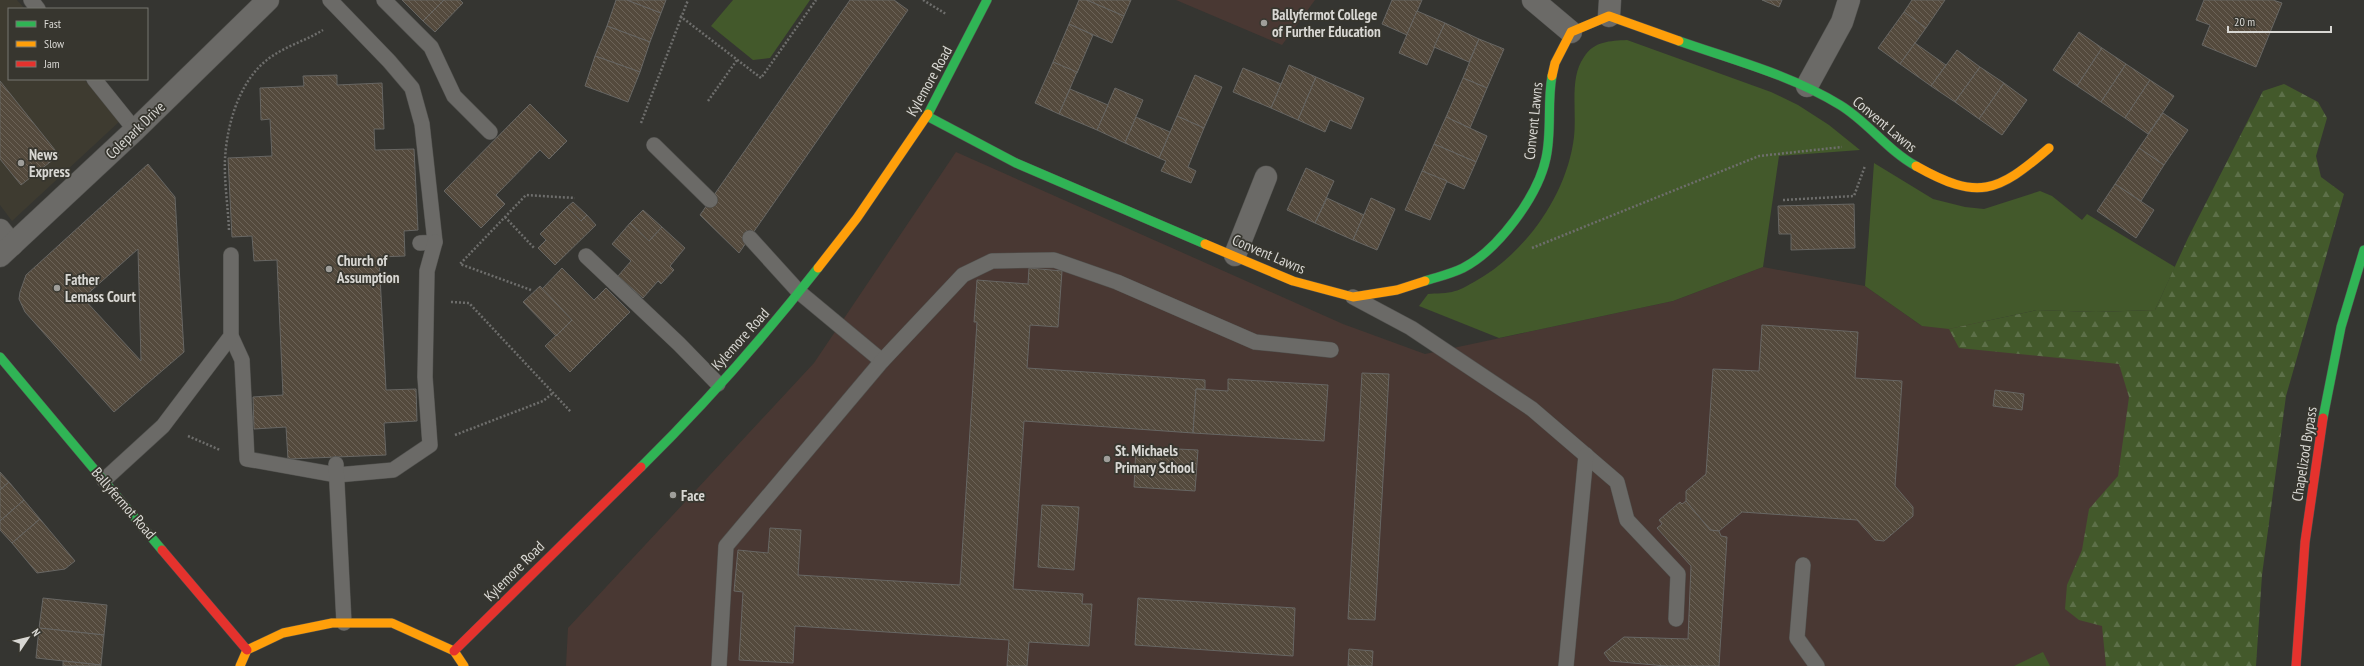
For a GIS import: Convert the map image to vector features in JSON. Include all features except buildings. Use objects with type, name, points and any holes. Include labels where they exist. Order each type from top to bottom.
[{"type":"main road","name":"Kylemore Road","points":[[454,651],[665,443],[799,292],[857,218],[927,116],[962,53],[987,0]]},
{"type":"main road","name":"Convent Lawns","points":[[927,116],[1016,163],[1235,255],[1292,281],[1353,297],[1397,290],[1463,268],[1486,251],[1506,231],[1530,198],[1546,159],[1550,126],[1550,88],[1554,63],[1571,32],[1610,8],[1806,86],[1842,106],[1901,158],[1944,182],[1976,189],[2000,184],[2021,172],[2049,148]]},
{"type":"main road","name":"Chapelizod Bypass","points":[[2296,666],[2297,622],[2314,473],[2339,337],[2364,250]]},
{"type":"main road","name":"Ballyfermot Road","points":[[0,357],[247,650]]},
{"type":"main road","points":[[240,666],[247,650],[283,632],[332,623],[392,623],[454,651],[464,666]]},
{"type":"street","name":"Colepark Drive","points":[[4,244],[135,130],[268,0]]},
{"type":"street","points":[[1533,0],[1571,32]]},
{"type":"street","points":[[1806,86],[1842,22],[1849,0]]},
{"type":"street","points":[[1235,255],[1266,177]]},
{"type":"lane","points":[[31,0],[37,8]]},
{"type":"lane","points":[[231,255],[231,336],[242,360],[247,459],[336,469],[393,470],[430,445],[425,377],[428,242],[422,124],[412,88],[389,61],[330,0]]},
{"type":"lane","points":[[384,0],[431,47],[454,96],[490,132]]},
{"type":"lane","points":[[95,80],[135,130]]},
{"type":"lane","points":[[654,146],[710,200]]},
{"type":"lane","points":[[750,238],[799,292],[882,360]]},
{"type":"lane","points":[[586,256],[680,344],[718,384]]},
{"type":"lane","points":[[719,666],[726,546],[882,360],[963,275],[992,261],[1054,260],[1117,282],[1255,342],[1331,350]]},
{"type":"lane","points":[[1353,297],[1411,328],[1532,409],[1617,482],[1627,520],[1678,574],[1676,619]]},
{"type":"lane","points":[[104,480],[164,426],[231,336]]},
{"type":"lane","points":[[1566,666],[1586,456]]},
{"type":"lane","points":[[336,469],[344,623]]},
{"type":"lane","points":[[1803,565],[1797,638],[1817,666]]},
{"type":"path","points":[[638,130],[680,16],[688,0]]},
{"type":"path","points":[[680,16],[761,78],[816,0]]},
{"type":"path","points":[[231,255],[225,159],[233,114],[249,76],[273,55],[309,39],[345,16]]},
{"type":"path","points":[[708,101],[737,60]]},
{"type":"path","points":[[1783,200],[1854,196],[1877,136]]},
{"type":"path","points":[[1530,248],[1759,156],[1852,146],[1877,136]]},
{"type":"path","points":[[531,290],[460,264],[526,195],[575,198]]},
{"type":"path","points":[[505,217],[535,250]]},
{"type":"path","points":[[427,301],[469,303],[571,412]]},
{"type":"path","points":[[430,445],[543,401],[553,393]]},
{"type":"path","points":[[164,426],[247,459]]},
{"type":"shaded area","points":[[0,0],[17,0],[24,8],[8,8],[8,80],[85,80],[120,121],[12,221],[0,205]]},
{"type":"shaded area","name":"Ballyfermot College of Further Education","points":[[1176,0],[1315,0],[1282,45]]},
{"type":"shaded area","points":[[956,152],[1343,324],[1425,354],[1673,301],[1763,267],[1865,286],[1922,326],[2155,310],[2125,666],[566,666],[568,628],[814,363]]},
{"type":"green space","points":[[733,0],[810,0],[770,58],[753,60],[711,26]]},
{"type":"green space","points":[[1627,40],[1771,92],[1798,105],[1829,125],[1860,150],[1779,156],[1763,267],[1673,301],[1499,338],[1419,306],[1428,294],[1460,290],[1474,282],[1493,270],[1510,256],[1526,239],[1553,201],[1563,180],[1570,159],[1575,127],[1574,95],[1579,65],[1588,52],[1598,45]]},
{"type":"green space","points":[[2284,84],[2318,102],[2327,118],[2316,156],[2321,177],[2344,194],[2286,396],[2262,575],[2256,666],[2106,666],[2102,626],[2079,620],[2065,609],[2067,585],[2082,550],[2089,509],[2118,476],[2129,397],[2119,364],[1959,348],[1949,329],[2037,310],[2096,312],[2155,310],[2188,238],[2263,91]]},
{"type":"green space","points":[[1874,163],[1933,199],[1965,207],[1984,209],[2040,191],[2052,196],[2082,220],[2087,214],[2175,267],[2155,310],[2096,312],[2037,310],[1949,329],[1922,326],[1865,286]]},
{"type":"green space","points":[[2043,652],[2050,666],[2014,666]]},
{"type":"traffic: fast","points":[[928,114],[987,0]]},
{"type":"traffic: fast","points":[[1679,41],[1761,69],[1821,94],[1860,119],[1896,152],[1916,166]]},
{"type":"traffic: fast","points":[[1425,281],[1463,268],[1490,249],[1515,220],[1535,189],[1542,173],[1548,148],[1552,76]]},
{"type":"traffic: fast","points":[[927,116],[1016,163],[1205,244]]},
{"type":"traffic: fast","points":[[2323,418],[2341,327],[2364,250]]},
{"type":"traffic: fast","points":[[641,467],[733,370],[818,268]]},
{"type":"traffic: fast","points":[[0,357],[162,550]]},
{"type":"traffic: slow","points":[[1552,76],[1555,63],[1571,32],[1609,16],[1679,41]]},
{"type":"traffic: slow","points":[[818,268],[857,218],[928,114]]},
{"type":"traffic: slow","points":[[1916,166],[1937,177],[1956,184],[1972,188],[1986,187],[2000,183],[2015,175],[2049,148]]},
{"type":"traffic: slow","points":[[1205,244],[1293,281],[1353,297],[1397,290],[1425,281]]},
{"type":"traffic: slow","points":[[240,666],[247,650],[283,633],[332,623],[392,623],[454,651],[464,666]]},
{"type":"traffic: jam","points":[[2296,666],[2305,542],[2323,418]]},
{"type":"traffic: jam","points":[[454,651],[641,467]]},
{"type":"traffic: jam","points":[[162,550],[247,650]]},
{"type":"place","name":"Ballyfermot College of Further Education","points":[[1264,23]]},
{"type":"place","name":"News Express","points":[[21,163]]},
{"type":"place","name":"Church of Assumption","points":[[329,269]]},
{"type":"place","name":"Father Lemass Court","points":[[57,288]]},
{"type":"place","name":"St. Michaels Primary School","points":[[1107,459]]},
{"type":"place","name":"Face","points":[[673,495]]}]
